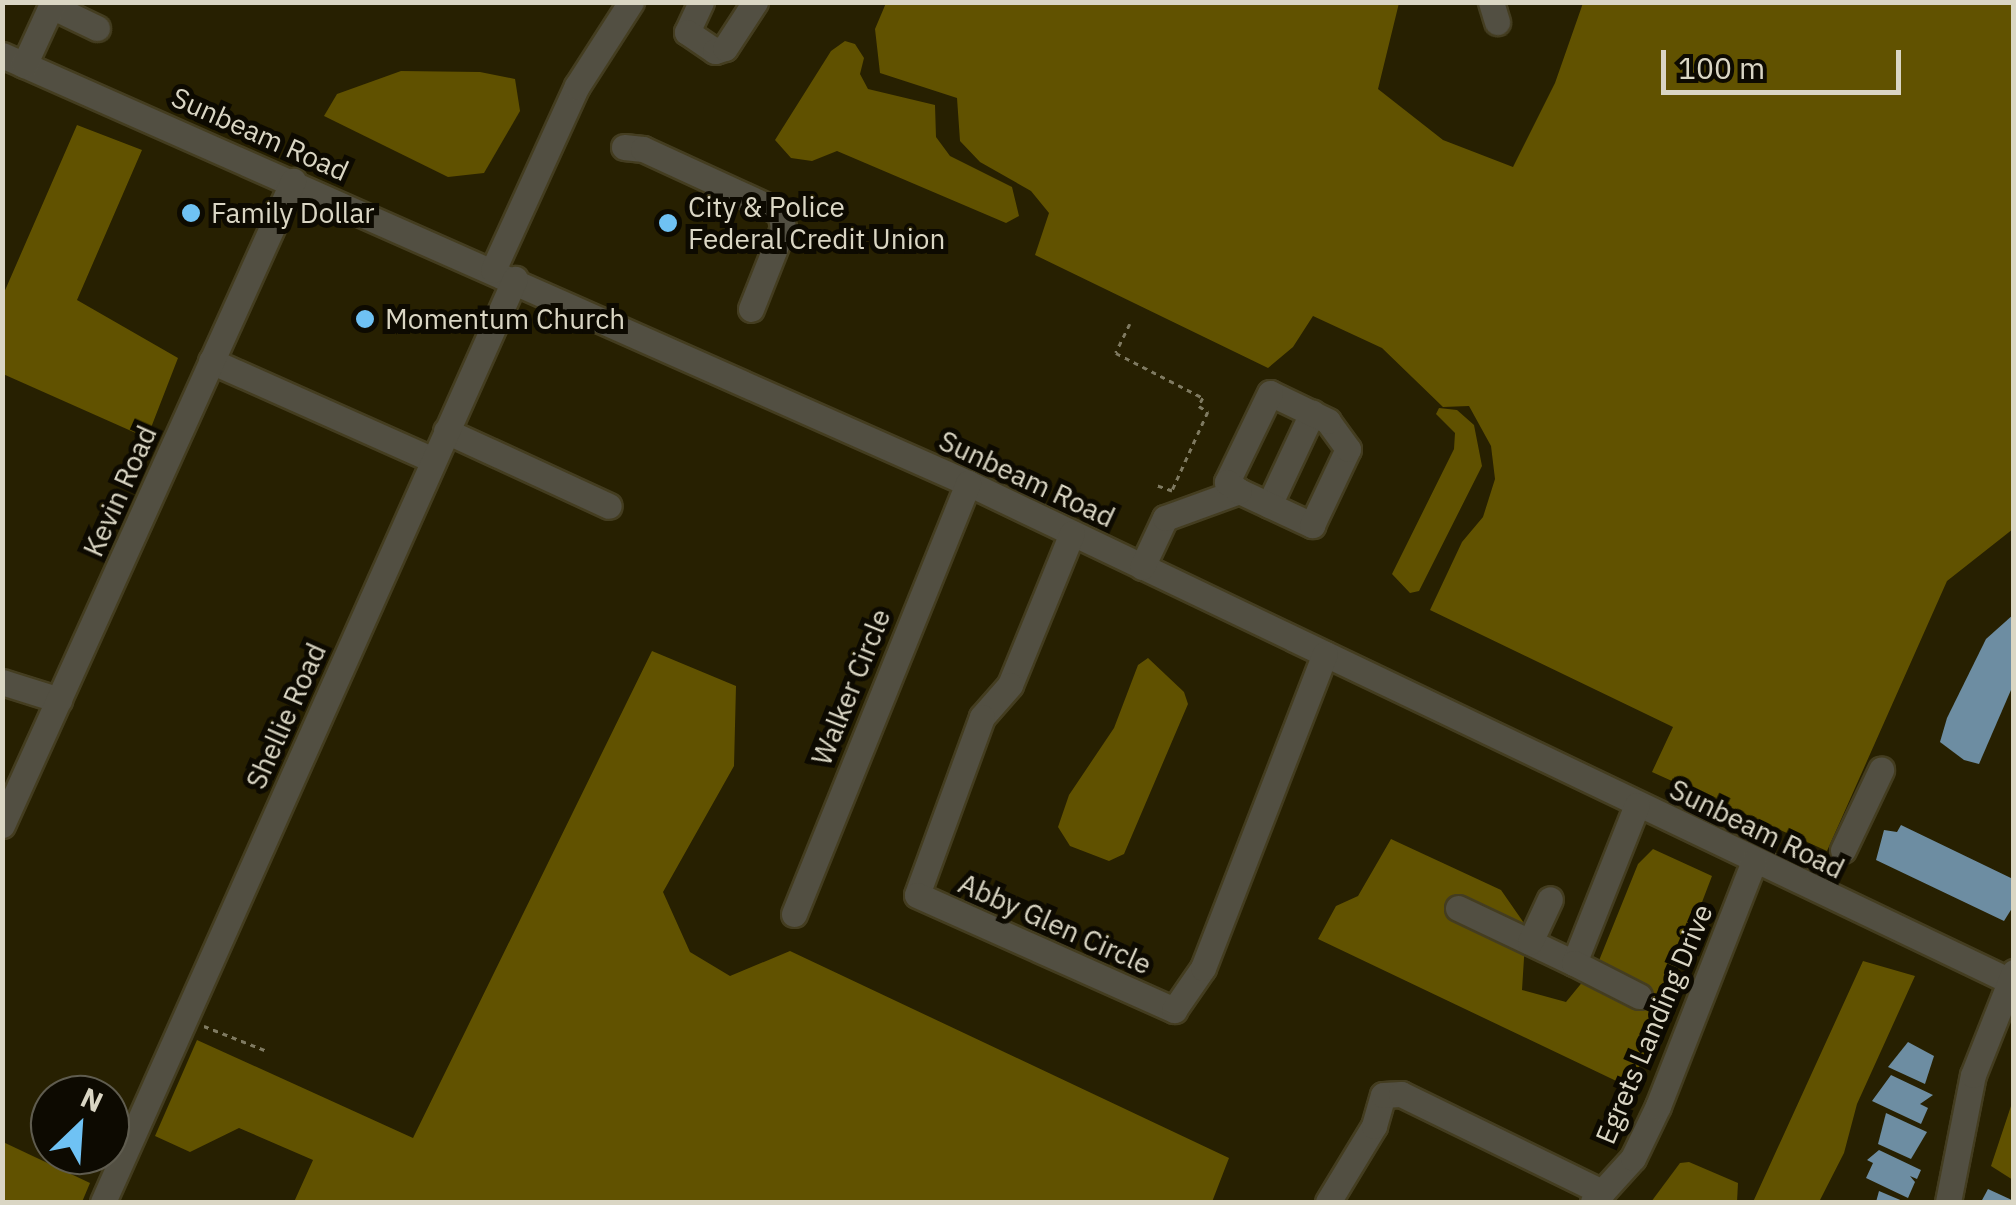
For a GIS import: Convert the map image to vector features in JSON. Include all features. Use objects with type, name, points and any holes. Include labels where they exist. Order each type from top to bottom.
[{"type":"street","name":"Shellie Road","points":[[103,1202],[446,431],[577,86],[631,2]]},
{"type":"street","points":[[701,2],[687,32],[715,50],[725,48],[755,2]]},
{"type":"street","points":[[14,60],[52,4],[97,28]]},
{"type":"street","name":"Sunbeam Road","points":[[14,60],[968,484],[1754,861],[2012,979]]},
{"type":"street","points":[[624,147],[644,148],[780,212],[784,228],[750,309]]},
{"type":"street","name":"Kevin Road","points":[[2,825],[293,181]]},
{"type":"street","points":[[210,361],[433,460]]},
{"type":"street","points":[[1270,393],[1312,413],[1328,421],[1348,449],[1312,525],[1227,482],[1270,393]]},
{"type":"street","points":[[1269,505],[1312,413]]},
{"type":"street","points":[[446,431],[609,506]]},
{"type":"street","name":"Walker Circle","points":[[794,914],[968,484]]},
{"type":"street","points":[[1142,567],[1165,518],[1239,491]]},
{"type":"street","name":"Abby Glen Circle","points":[[1072,533],[1010,686],[982,718],[918,894],[1174,1010],[1203,968],[1325,654]]},
{"type":"street","points":[[2,682],[58,700]]},
{"type":"street","points":[[1844,850],[1880,770]]},
{"type":"street","points":[[1574,963],[1637,804]]},
{"type":"street","name":"Egrets Landing Drive","points":[[1597,1197],[1633,1158],[1658,1106],[1754,861]]},
{"type":"street","points":[[1530,942],[1550,899]]},
{"type":"street","points":[[1458,908],[1639,996]]},
{"type":"street","points":[[1948,1202],[1972,1075],[2012,979]]},
{"type":"street","points":[[1328,1202],[1374,1126],[1383,1095],[1401,1094],[1597,1197]]},
{"type":"path","points":[[1130,324],[1116,354],[1203,398],[1199,406],[1208,412],[1172,491],[1155,485]]},
{"type":"path","points":[[184,1018],[267,1051]]},
{"type":"shaded area","points":[[886,3],[1399,3],[1378,89],[1443,140],[1513,167],[1555,83],[1583,3],[2013,3],[2013,529],[1947,581],[1827,851],[1652,772],[1673,727],[1430,610],[1462,542],[1483,517],[1495,479],[1491,446],[1469,406],[1443,407],[1382,348],[1313,316],[1293,347],[1268,368],[1035,255],[1049,213],[1031,191],[980,162],[960,141],[957,98],[880,73],[875,29]]},
{"type":"shaded area","points":[[845,41],[855,44],[864,58],[860,74],[868,89],[935,105],[936,137],[950,156],[1012,187],[1019,216],[1006,223],[837,151],[812,161],[791,158],[775,140],[831,51]]},
{"type":"shaded area","points":[[401,71],[480,72],[515,79],[520,111],[484,173],[448,177],[324,116],[337,94]]},
{"type":"shaded area","points":[[77,125],[142,150],[77,300],[178,358],[147,438],[3,374],[3,295]]},
{"type":"shaded area","points":[[1439,408],[1457,410],[1474,425],[1482,466],[1419,591],[1410,593],[1392,574],[1454,449],[1455,433],[1436,414]]},
{"type":"shaded area","points":[[652,651],[736,686],[734,766],[663,892],[690,952],[730,976],[790,951],[1229,1158],[1212,1202],[294,1202],[313,1160],[239,1128],[190,1152],[155,1136],[197,1040],[413,1138]]},
{"type":"shaded area","points":[[1148,658],[1184,692],[1188,704],[1124,854],[1109,861],[1070,846],[1058,827],[1069,795],[1114,728],[1138,665]]},
{"type":"shaded area","points":[[1391,839],[1501,890],[1526,926],[1522,990],[1566,1002],[1598,963],[1638,864],[1653,849],[1712,876],[1631,1088],[1318,939],[1336,906],[1358,896]]},
{"type":"shaded area","points":[[1863,961],[1915,976],[1857,1104],[1844,1153],[1819,1202],[1753,1202]]},
{"type":"shaded area","points":[[2013,1100],[2013,1180],[1991,1166]]},
{"type":"shaded area","points":[[3,1142],[30,1155],[30,1175],[73,1175],[90,1183],[82,1202],[3,1202]]},
{"type":"shaded area","points":[[1689,1162],[1738,1183],[1737,1202],[1651,1202],[1680,1163]]},
{"type":"building","points":[[2014,614],[2014,683],[1979,764],[1964,760],[1940,742],[1947,718],[1986,639]]},
{"type":"building","points":[[1901,825],[2013,879],[2014,905],[2004,921],[1876,860],[1884,830],[1897,832]]},
{"type":"building","points":[[1908,1042],[1934,1056],[1925,1084],[1888,1067]]},
{"type":"building","points":[[1891,1075],[1933,1095],[1920,1104],[1928,1108],[1921,1124],[1872,1101]]},
{"type":"building","points":[[1886,1113],[1927,1132],[1911,1159],[1878,1144]]},
{"type":"building","points":[[1879,1150],[1921,1170],[1917,1179],[1910,1176],[1915,1182],[1908,1198],[1866,1178],[1873,1163],[1867,1160]]},
{"type":"building","points":[[1988,1189],[2014,1201],[2014,1202],[1981,1202]]},
{"type":"building","points":[[1879,1191],[1905,1202],[1876,1202]]},
{"type":"place","name":"Family Dollar","points":[[191,213]]},
{"type":"place","name":"City & Police Federal Credit Union","points":[[668,223]]},
{"type":"place","name":"Momentum Church","points":[[365,319]]}]
